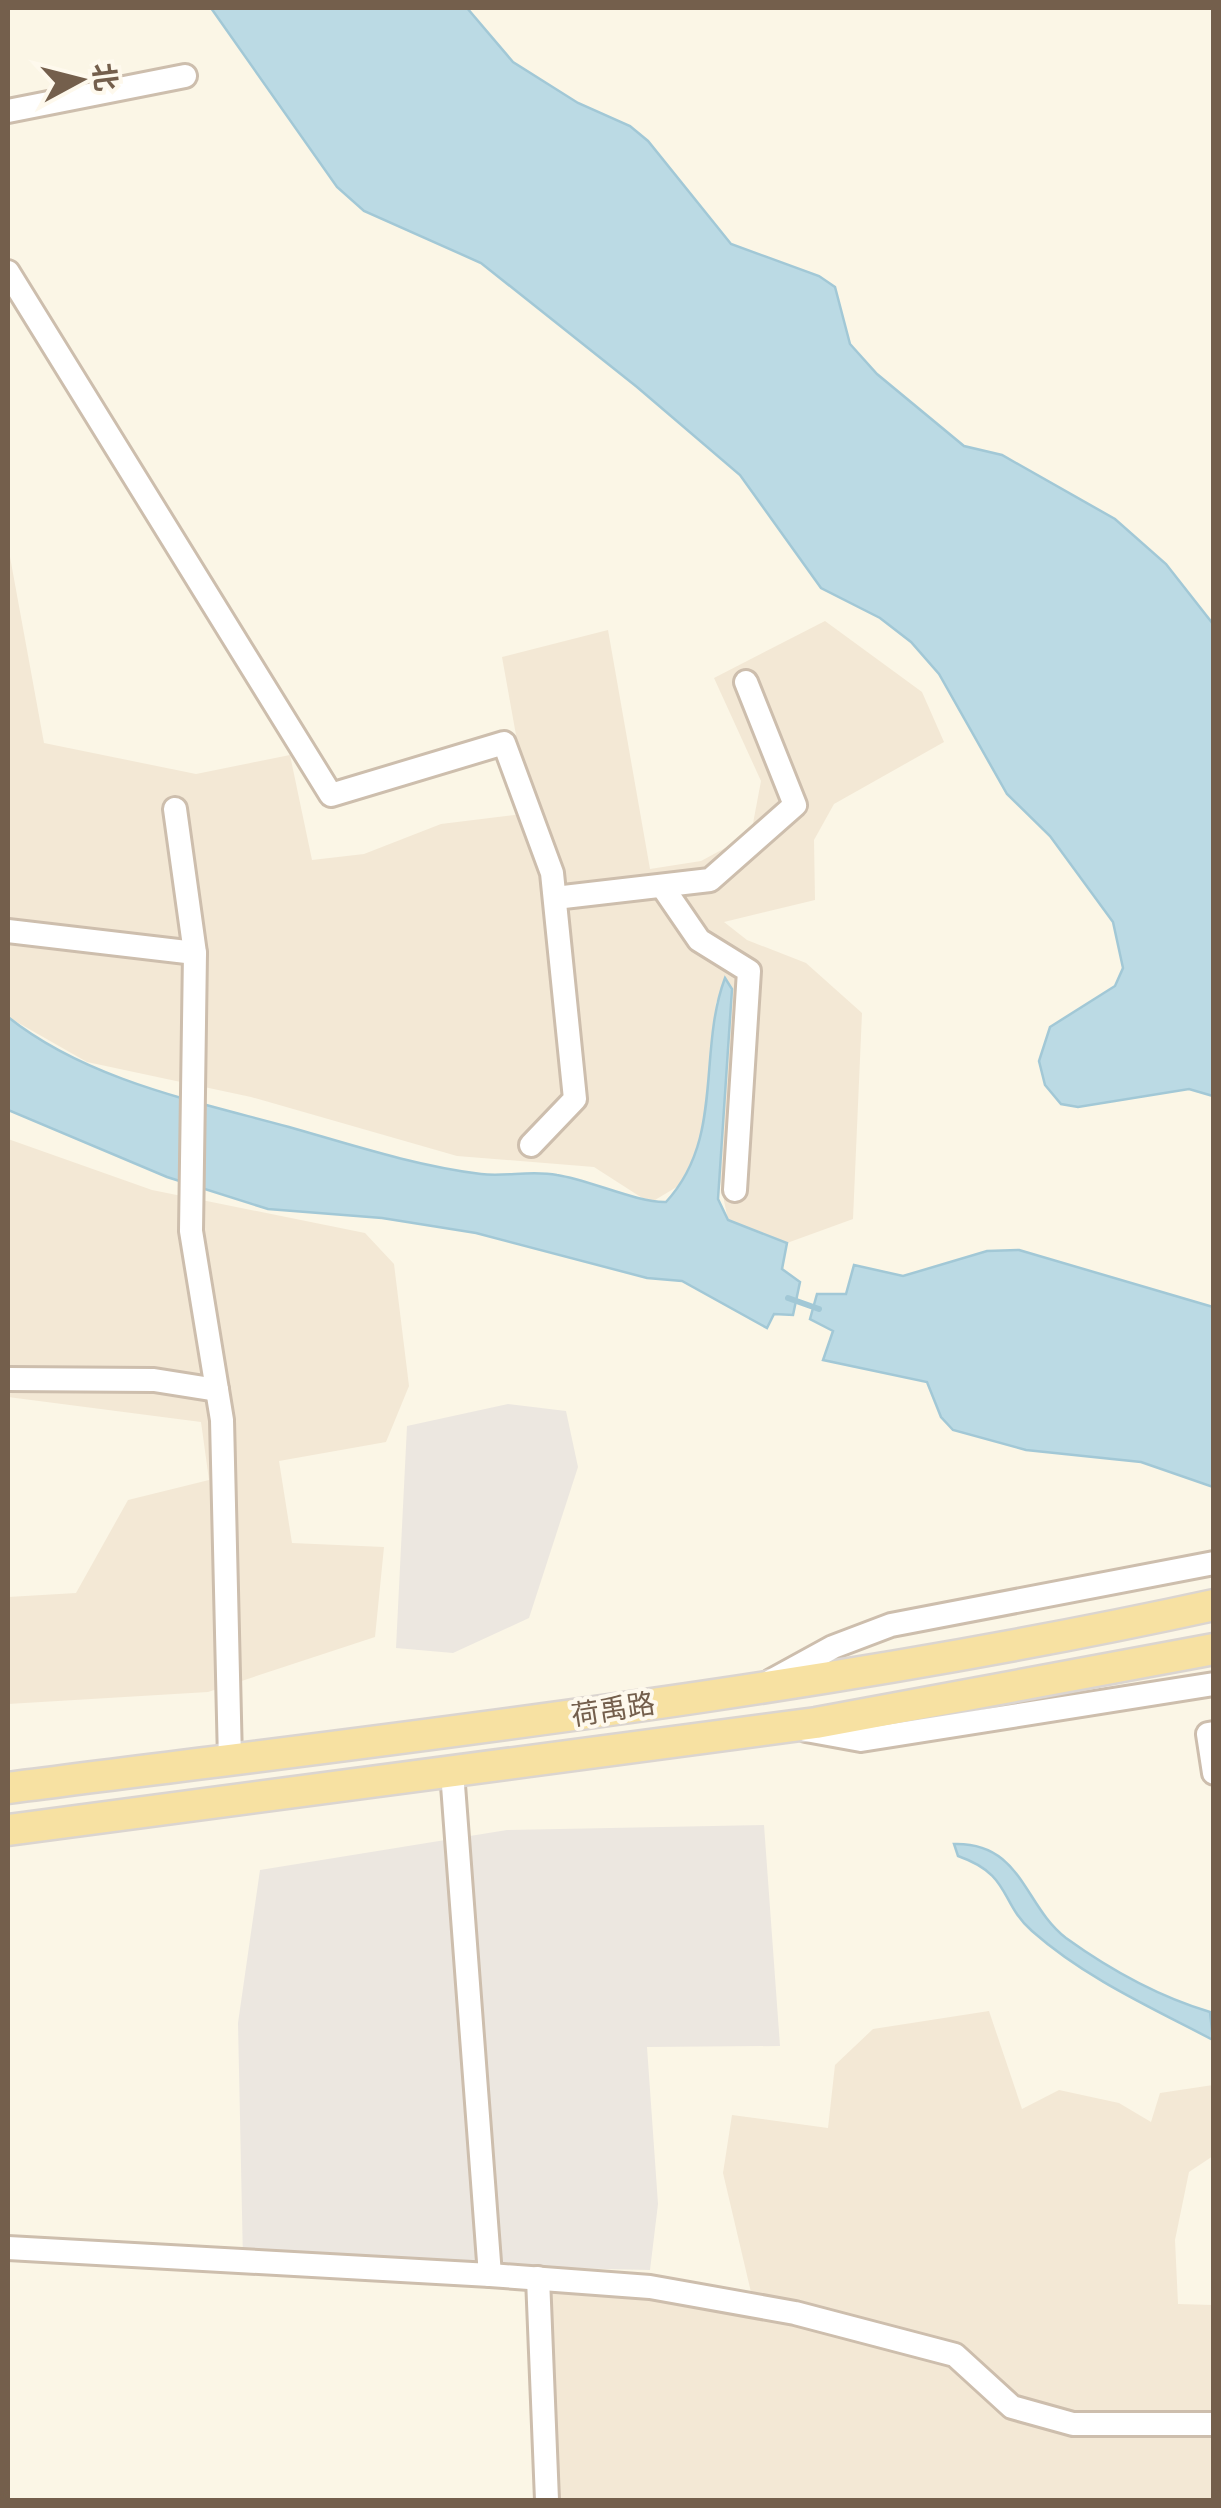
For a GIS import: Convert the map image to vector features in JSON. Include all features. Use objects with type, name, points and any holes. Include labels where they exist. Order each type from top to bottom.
[{"type":"main road","name":"荷禹路","points":[[8,1788],[762,1686],[1052,1640],[1214,1605]]},
{"type":"main road","name":"荷禹路","points":[[8,1830],[788,1727],[1214,1649]]},
{"type":"street","points":[[8,111],[186,76]]},
{"type":"street","points":[[8,272],[330,795],[504,744],[552,872],[575,1099],[530,1145]]},
{"type":"street","points":[[555,898],[710,880],[796,805],[746,682]]},
{"type":"street","points":[[176,809],[195,953],[191,1231],[222,1420],[230,1760]]},
{"type":"street","points":[[662,886],[699,940],[748,972],[735,1190]]},
{"type":"street","points":[[8,932],[195,953]]},
{"type":"street","points":[[8,1378],[154,1380],[217,1390]]},
{"type":"street","points":[[762,1686],[832,1647],[891,1625],[1214,1564]]},
{"type":"street","points":[[788,1727],[862,1740],[1214,1684]]},
{"type":"street","points":[[1214,1733],[1208,1734],[1214,1774]]},
{"type":"street","points":[[452,1772],[490,2274]]},
{"type":"street","points":[[8,2248],[490,2274],[650,2287],[794,2312],[955,2355],[1012,2407],[1073,2424],[1214,2424]]},
{"type":"street","points":[[538,2278],[546,2500]]},
{"type":"shaded area","points":[[8,546],[44,743],[196,774],[290,755],[312,860],[364,854],[441,824],[530,813],[502,657],[608,630],[650,869],[701,861],[751,834],[761,781],[714,678],[825,621],[922,692],[944,742],[834,804],[814,840],[815,900],[724,922],[747,940],[806,963],[862,1013],[853,1219],[787,1243],[728,1220],[720,1181],[732,990],[716,1002],[705,1130],[685,1182],[650,1203],[594,1167],[457,1156],[251,1097],[87,1062],[8,1017]]},
{"type":"shaded area","points":[[8,1139],[152,1190],[365,1233],[394,1264],[409,1386],[386,1442],[279,1461],[292,1543],[384,1547],[375,1637],[208,1692],[8,1704],[8,1597],[76,1593],[128,1500],[209,1480],[201,1422],[8,1397]]},
{"type":"shaded area","points":[[508,1404],[566,1411],[578,1467],[529,1618],[453,1653],[396,1648],[407,1426]]},
{"type":"shaded area","points":[[764,1825],[780,2046],[647,2047],[658,2204],[650,2270],[243,2261],[238,2023],[260,1870],[507,1830]]},
{"type":"shaded area","points":[[989,2011],[1022,2109],[1059,2090],[1119,2103],[1151,2122],[1160,2093],[1213,2085],[1213,2156],[1189,2172],[1175,2240],[1178,2304],[1213,2305],[1213,2500],[555,2500],[540,2290],[754,2305],[723,2173],[732,2115],[828,2128],[835,2065],[873,2029]]},
{"type":"water","points":[[211,8],[467,8],[513,62],[578,103],[630,126],[648,141],[731,244],[819,276],[835,287],[850,344],[877,374],[964,446],[1002,455],[1115,519],[1166,564],[1213,624],[1213,1096],[1189,1089],[1078,1107],[1061,1104],[1045,1085],[1039,1061],[1050,1027],[1115,986],[1123,968],[1113,922],[1050,836],[1007,794],[939,674],[911,642],[880,618],[821,588],[740,475],[637,387],[481,263],[364,211],[337,187]]},
{"type":"water","points":[[725,978],[732,989],[718,1199],[728,1220],[787,1243],[782,1269],[800,1282],[793,1315],[774,1314],[767,1328],[682,1281],[647,1278],[476,1233],[382,1218],[268,1209],[167,1177],[8,1110],[8,1017],[72,1057],[179,1097],[432,1166],[490,1175],[557,1175],[666,1202],[696,1151],[703,1123],[712,1036]]},
{"type":"water","points":[[1019,1250],[1213,1307],[1213,1487],[1141,1462],[1026,1450],[953,1430],[941,1417],[927,1382],[823,1360],[833,1331],[810,1319],[817,1294],[846,1294],[854,1265],[903,1276],[987,1251]]},
{"type":"water","points":[[954,1844],[977,1846],[1008,1864],[1052,1925],[1082,1949],[1154,1990],[1210,2012],[1213,2040],[1120,1991],[1052,1948],[1022,1920],[996,1880],[975,1863],[958,1856]]},
{"type":"waterway","points":[[788,1298],[819,1309]]}]
